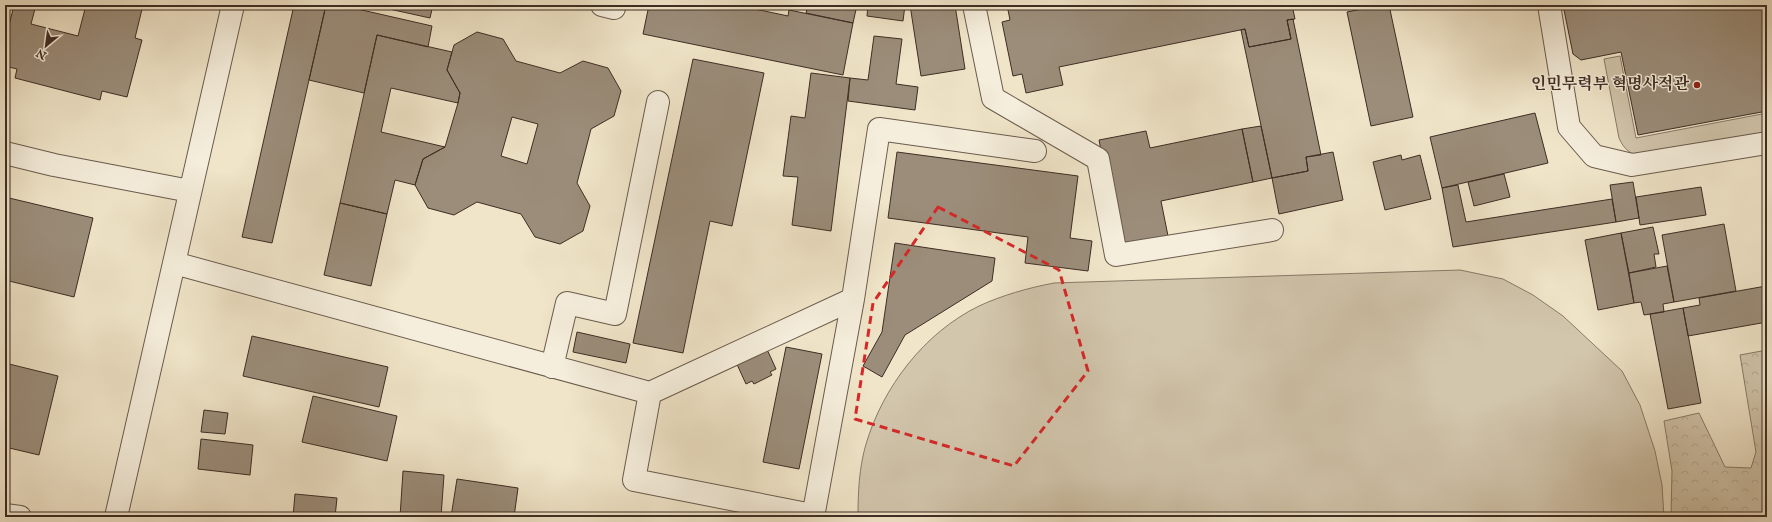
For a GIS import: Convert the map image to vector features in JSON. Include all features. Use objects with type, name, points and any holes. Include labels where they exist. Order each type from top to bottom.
[{"type":"street","points":[[116,517],[190,190],[234,5]]},
{"type":"street","points":[[974,5],[993,98],[1098,159],[1116,255],[1272,230]]},
{"type":"street","points":[[1549,5],[1569,127],[1594,156],[1632,164],[1767,143]]},
{"type":"street","points":[[552,367],[567,303],[615,314],[658,102]]},
{"type":"street","points":[[650,393],[634,480],[813,516],[853,299],[880,129],[1035,151]]},
{"type":"street","points":[[5,153],[54,165],[190,190]]},
{"type":"street","points":[[174,263],[650,393],[853,299]]},
{"type":"street","points":[[5,515],[20,517]]},
{"type":"highlighted area","points":[[938,207],[1059,270],[1088,371],[1014,466],[855,419],[873,303]]},
{"type":"green space","points":[[1620,56],[1636,138],[1767,113],[1767,133],[1636,156],[1622,144],[1619,138],[1604,59]]},
{"type":"green space","points":[[1460,270],[1503,279],[1533,295],[1563,316],[1622,371],[1640,405],[1655,451],[1662,485],[1664,517],[858,517],[859,480],[866,444],[873,423],[895,382],[924,346],[941,331],[959,317],[997,298],[1054,283]]},
{"type":"green space","points":[[1767,350],[1767,517],[1671,517],[1672,471],[1664,421],[1699,413],[1725,467],[1751,468],[1756,452],[1740,355]]},
{"type":"building","points":[[14,5],[36,5],[31,24],[78,36],[86,5],[143,5],[135,38],[142,40],[127,97],[102,91],[100,100],[15,78],[17,69],[5,66],[5,42]]},
{"type":"building","points":[[294,5],[326,5],[272,243],[242,237]]},
{"type":"building","points":[[326,5],[340,5],[432,26],[428,47],[377,35],[364,93],[309,80]]},
{"type":"building","points":[[371,5],[433,5],[430,18]]},
{"type":"building","points":[[649,5],[700,5],[710,7],[710,5],[736,5],[788,16],[789,10],[853,23],[843,75],[643,34]]},
{"type":"building","points":[[808,5],[857,5],[853,23],[806,13]]},
{"type":"building","points":[[868,5],[905,5],[903,21],[867,16]]},
{"type":"building","points":[[910,5],[955,5],[965,69],[921,76]]},
{"type":"building","points":[[1007,5],[1292,5],[1295,19],[1287,20],[1291,39],[1249,47],[1245,29],[1059,67],[1063,85],[1026,93],[1022,74],[1013,76],[1002,22],[1010,20]]},
{"type":"building","points":[[1381,5],[1389,5],[1413,117],[1371,126],[1347,12]]},
{"type":"building","name":"인민무력부 혁명사적관","points":[[1563,5],[1767,5],[1767,111],[1638,135],[1621,52],[1581,60],[1573,54]]},
{"type":"building","points":[[1293,19],[1321,155],[1306,157],[1308,171],[1272,178],[1241,30],[1245,29],[1249,47],[1291,39],[1287,20]]},
{"type":"building","points":[[477,32],[503,39],[516,61],[560,73],[583,61],[608,68],[621,91],[614,116],[591,129],[577,183],[590,206],[583,231],[560,244],[535,237],[521,214],[477,202],[454,215],[428,208],[415,185],[423,159],[445,147],[458,103],[460,93],[447,70],[454,45]],"holes":[[[512,117],[538,124],[527,164],[501,156]]]},
{"type":"building","points":[[377,35],[452,52],[447,70],[460,93],[458,103],[391,88],[381,132],[445,147],[423,159],[415,185],[395,180],[387,214],[340,203]]},
{"type":"building","points":[[874,36],[902,39],[896,84],[918,87],[915,110],[848,101],[850,78],[868,80]]},
{"type":"building","points":[[693,59],[764,73],[732,226],[710,221],[683,353],[633,343]]},
{"type":"building","points":[[811,73],[850,78],[831,231],[792,225],[798,177],[783,176],[791,116],[805,118]]},
{"type":"building","points":[[1535,113],[1548,163],[1442,188],[1430,137]]},
{"type":"building","points":[[1261,126],[1272,178],[1253,182],[1242,129]]},
{"type":"building","points":[[1242,129],[1253,182],[1161,201],[1168,236],[1120,246],[1099,140],[1146,131],[1150,148]]},
{"type":"building","points":[[897,152],[1078,176],[1070,238],[1092,241],[1088,271],[1025,263],[1028,237],[888,218]]},
{"type":"building","points":[[1333,152],[1343,200],[1279,214],[1272,178],[1308,171],[1306,157]]},
{"type":"building","points":[[1401,155],[1402,160],[1420,155],[1431,199],[1385,210],[1373,162]]},
{"type":"building","points":[[1504,174],[1510,197],[1474,206],[1468,182]]},
{"type":"building","points":[[1633,182],[1639,218],[1616,222],[1610,185]]},
{"type":"building","points":[[1458,185],[1466,222],[1612,199],[1616,222],[1453,247],[1442,188]]},
{"type":"building","points":[[1701,187],[1706,215],[1640,225],[1636,197]]},
{"type":"building","points":[[5,197],[93,218],[74,297],[5,280]]},
{"type":"building","points":[[340,203],[387,214],[371,286],[324,275]]},
{"type":"building","points":[[1724,224],[1736,291],[1674,302],[1662,235]]},
{"type":"building","points":[[1653,227],[1659,254],[1654,254],[1656,267],[1629,273],[1621,233]]},
{"type":"building","points":[[1621,233],[1634,303],[1598,310],[1585,240]]},
{"type":"building","points":[[895,243],[995,258],[992,281],[905,335],[882,377],[863,366],[882,332]]},
{"type":"building","points":[[1667,266],[1674,302],[1663,304],[1664,312],[1644,315],[1641,302],[1634,303],[1629,273]]},
{"type":"building","points":[[1766,286],[1767,322],[1688,336],[1683,308],[1700,305],[1699,298]]},
{"type":"building","points":[[1683,308],[1701,403],[1668,409],[1650,314]]},
{"type":"building","points":[[577,332],[630,344],[626,363],[573,352]]},
{"type":"building","points":[[252,336],[388,367],[379,407],[243,376]]},
{"type":"building","points":[[765,345],[776,369],[770,372],[772,375],[754,384],[752,381],[746,384],[735,360]]},
{"type":"building","points":[[786,347],[822,354],[799,469],[763,462]]},
{"type":"building","points":[[5,363],[58,376],[39,455],[5,447]]},
{"type":"building","points":[[313,396],[397,416],[387,461],[302,442]]},
{"type":"building","points":[[204,410],[228,413],[225,434],[201,432]]},
{"type":"building","points":[[201,439],[253,445],[250,475],[198,469]]},
{"type":"building","points":[[403,471],[444,475],[441,517],[400,517]]},
{"type":"building","points":[[457,479],[518,488],[514,517],[451,517]]},
{"type":"building","points":[[295,494],[337,498],[335,517],[293,517]]},
{"type":"place","name":"인민무력부 혁명사적관","points":[[1697,85]]}]
